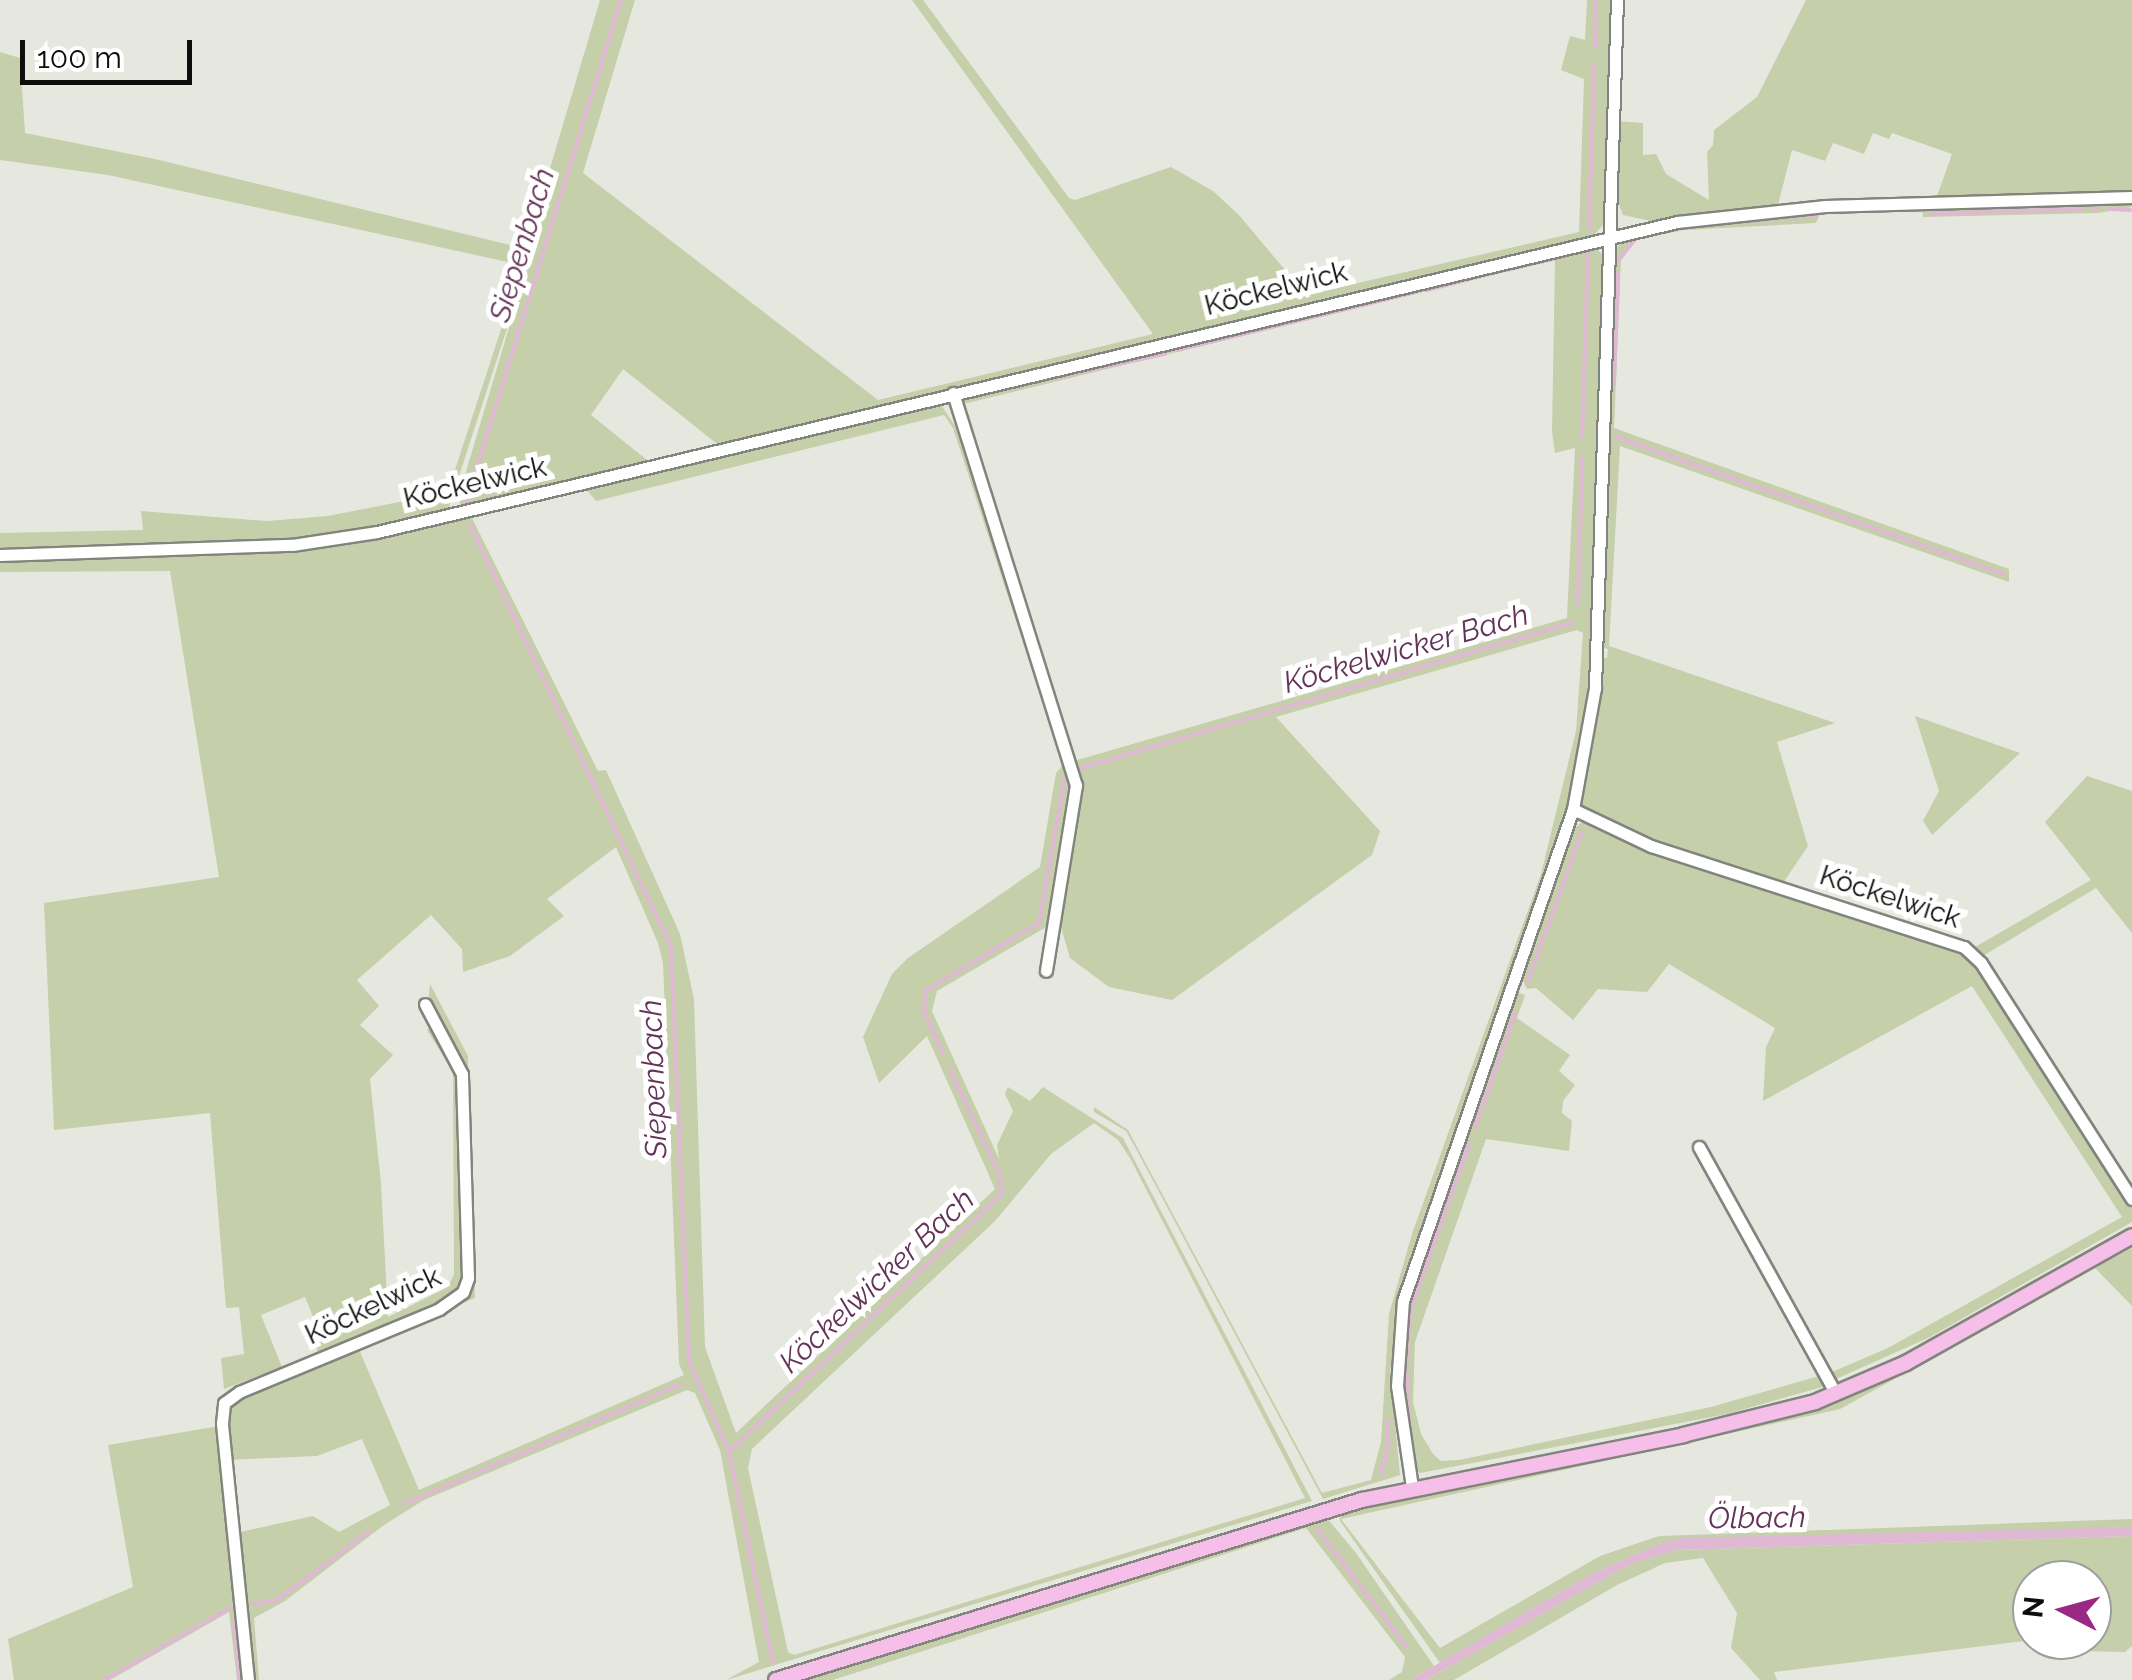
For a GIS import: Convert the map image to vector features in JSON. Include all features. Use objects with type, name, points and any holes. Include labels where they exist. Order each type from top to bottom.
[{"type":"main road","points":[[776,1680],[1412,1487],[1718,1427],[1836,1394],[1906,1363],[2132,1236]]},
{"type":"street","points":[[1412,1487],[1397,1386],[1403,1301],[1573,810],[1596,672],[1618,0]]},
{"type":"street","name":"Köckelwick","points":[[0,556],[292,545],[376,532],[1677,222],[1825,206],[2132,197]]},
{"type":"street","points":[[952,393],[1076,784],[1046,970]]},
{"type":"street","name":"Köckelwick","points":[[1573,810],[1651,846],[1964,947],[1981,963],[2132,1200]]},
{"type":"street","name":"Köckelwick","points":[[248,1680],[222,1422],[224,1404],[239,1392],[439,1308],[463,1292],[468,1278],[462,1074],[424,1004]]},
{"type":"street","points":[[1699,1147],[1836,1394]]},
{"type":"green space","points":[[600,0],[635,0],[583,173],[878,400],[1153,334],[912,0],[923,0],[1069,198],[1075,200],[1171,167],[1213,191],[1239,215],[1306,295],[1579,232],[1584,79],[1561,70],[1570,36],[1585,40],[1587,0],[1612,0],[1603,225],[1593,236],[721,447],[623,369],[591,415],[652,464],[461,510],[459,495],[528,264],[447,513],[280,543],[0,551],[0,533],[143,530],[141,511],[267,521],[328,516],[440,494],[449,488],[522,265],[108,175],[0,160],[0,52],[20,58],[25,133],[155,159],[526,249]]},
{"type":"green space","points":[[1806,0],[2132,0],[2132,194],[1876,203],[1876,198],[1937,196],[1952,154],[1892,133],[1889,139],[1873,133],[1864,154],[1833,143],[1825,161],[1792,150],[1778,205],[1651,221],[1623,215],[1616,197],[1617,121],[1643,123],[1643,155],[1656,154],[1666,174],[1709,200],[1707,152],[1713,145],[1714,130],[1757,97]]},
{"type":"green space","points":[[2132,201],[2132,207],[2098,213],[1923,217],[1922,209]]},
{"type":"green space","points":[[1822,209],[1816,223],[1684,230],[1636,240],[1621,259],[1614,428],[2009,569],[2009,582],[1620,446],[1609,646],[1835,723],[1777,742],[1808,846],[1781,886],[1651,844],[1583,808],[1580,800],[1600,658],[1607,658],[1608,649],[1600,647],[1616,249],[1623,240],[1647,231]]},
{"type":"green space","points":[[1591,244],[1604,256],[1594,621],[1586,705],[1565,820],[1405,1273],[1390,1371],[1400,1475],[1323,1499],[1126,1131],[1094,1112],[1094,1107],[1128,1130],[1322,1493],[1371,1480],[1381,1442],[1389,1314],[1412,1234],[1541,874],[1576,731],[1583,633],[1577,630],[1276,717],[1380,831],[1372,855],[1172,1000],[1109,987],[1070,958],[1060,924],[1080,791],[955,405],[964,394]],"holes":[[[1555,260],[1555,453],[1575,448],[1567,618],[1074,761],[959,405]]]},
{"type":"green space","points":[[938,400],[955,426],[1066,764],[1072,796],[1053,923],[937,991],[932,1011],[999,1159],[997,1145],[1013,1111],[1005,1094],[1008,1087],[1030,1101],[1043,1087],[1123,1138],[1312,1501],[726,1680],[759,1662],[720,1450],[695,1393],[687,1390],[424,1500],[384,1525],[285,1601],[254,1618],[259,1680],[251,1680],[245,1612],[240,1610],[245,1680],[237,1680],[229,1612],[110,1680],[14,1680],[8,1639],[133,1587],[108,1445],[219,1426],[231,1534],[313,1516],[339,1532],[390,1505],[362,1439],[317,1456],[229,1460],[224,1415],[234,1398],[451,1305],[467,1286],[470,1268],[465,1068],[428,1003],[430,984],[468,1056],[475,1298],[358,1347],[419,1490],[684,1375],[679,1364],[663,963],[616,847],[547,899],[564,916],[510,956],[463,972],[462,949],[431,915],[357,980],[379,1006],[360,1025],[393,1055],[370,1079],[381,1183],[388,1317],[448,1287],[454,1274],[453,1072],[427,1030],[433,1025],[459,1077],[463,1277],[452,1297],[438,1305],[319,1354],[314,1343],[322,1339],[305,1297],[261,1315],[282,1367],[224,1389],[221,1358],[244,1354],[239,1307],[226,1308],[210,1113],[54,1130],[44,903],[219,877],[170,571],[0,572],[0,558],[278,548],[472,518],[598,771],[606,770],[680,934],[694,999],[705,1347],[736,1433],[995,1189],[927,1036],[879,1083],[863,1037],[892,974],[908,958],[1040,867],[1056,773],[1063,765],[953,428],[944,415],[596,501],[584,487]],"holes":[[[1094,1123],[1118,1140],[1305,1498],[794,1655],[788,1652],[748,1468],[752,1449],[995,1221],[1051,1154]]]},
{"type":"green space","points":[[1915,716],[2020,753],[1932,835],[1923,821],[1939,791]]},
{"type":"green space","points":[[2087,776],[2132,791],[2132,933],[2096,888],[1983,956],[2132,1186],[2132,1197],[1975,947],[2091,880],[2045,822]]},
{"type":"green space","points":[[1582,822],[1655,852],[1967,955],[2132,1209],[2132,1222],[1930,1337],[1834,1380],[1720,1180],[1723,1178],[1832,1372],[1888,1348],[2122,1217],[1972,986],[1763,1101],[1766,1047],[1775,1028],[1669,964],[1647,992],[1598,989],[1573,1020],[1536,988],[1527,989],[1521,977],[1571,831]]},
{"type":"green space","points":[[1516,992],[1525,995],[1517,1018],[1570,1055],[1559,1071],[1575,1085],[1563,1101],[1562,1113],[1572,1121],[1569,1151],[1486,1139],[1415,1342],[1413,1402],[1421,1434],[1433,1454],[1441,1461],[1459,1460],[1711,1407],[1819,1376],[1693,1150],[1696,1149],[1826,1386],[1727,1414],[1420,1473],[1415,1469],[1401,1406],[1406,1308]]},
{"type":"green space","points":[[2132,1248],[2132,1306],[2095,1268]]},
{"type":"green space","points":[[2003,1314],[2009,1316],[1840,1409],[1341,1519],[1440,1648],[1600,1556],[1659,1536],[2132,1519],[2132,1527],[1661,1543],[1588,1576],[1440,1663],[1340,1521],[1340,1514],[1346,1510],[1791,1416],[1888,1378]]},
{"type":"green space","points":[[1326,1517],[1356,1553],[1434,1666],[1410,1680],[1389,1680],[1402,1672],[1405,1657],[1306,1528],[833,1680],[793,1680]]},
{"type":"green space","points":[[2132,1536],[2132,1646],[2125,1652],[2112,1652],[2112,1560],[2012,1560],[2012,1642],[1774,1672],[1777,1680],[1760,1680],[1731,1648],[1737,1613],[1703,1558],[1665,1563],[1617,1585],[1454,1680],[1426,1680],[1630,1564],[1677,1550]]},
{"type":"shaded area","points":[[2132,1527],[2132,1536],[1677,1550],[1630,1564],[1426,1680],[1410,1680],[1588,1576],[1661,1543],[1682,1538]]},
{"type":"waterway","name":"Siepenbach","points":[[466,503],[621,0]]},
{"type":"waterway","name":"Köckelwicker Bach","points":[[1595,47],[1596,0]]},
{"type":"waterway","name":"Köckelwicker Bach","points":[[1589,228],[1594,66]]},
{"type":"waterway","points":[[2092,208],[2098,208]]},
{"type":"waterway","points":[[1931,214],[2082,209]]},
{"type":"waterway","points":[[2110,209],[2130,210]]},
{"type":"waterway","points":[[1618,261],[1637,237],[1690,226],[1817,215]]},
{"type":"waterway","name":"Köckelwicker Bach","points":[[1582,436],[1588,253]]},
{"type":"waterway","points":[[1506,270],[1565,256]]},
{"type":"waterway","points":[[1427,290],[1497,272]]},
{"type":"waterway","points":[[1614,384],[1618,273]]},
{"type":"waterway","points":[[1177,350],[1416,292]]},
{"type":"waterway","points":[[998,390],[1165,354]]},
{"type":"waterway","points":[[1616,437],[2003,574]]},
{"type":"waterway","name":"Köckelwicker Bach","points":[[1578,604],[1582,458]]},
{"type":"waterway","name":"Siepenbach","points":[[470,525],[671,947],[689,1361],[729,1452],[773,1663]]},
{"type":"waterway","name":"Köckelwicker Bach","points":[[1081,768],[1571,623]]},
{"type":"waterway","name":"Köckelwicker Bach","points":[[943,1053],[924,1012],[925,991],[1039,923],[1065,777]]},
{"type":"waterway","points":[[1528,981],[1582,832]]},
{"type":"waterway","points":[[1475,1128],[1515,1014]]},
{"type":"waterway","name":"Köckelwicker Bach","points":[[730,1451],[1001,1195],[1000,1175],[950,1070]]},
{"type":"waterway","points":[[1409,1419],[1406,1362],[1411,1308],[1469,1144]]},
{"type":"waterway","points":[[405,1504],[679,1385]]},
{"type":"waterway","points":[[1381,1474],[1388,1445],[1387,1421]]},
{"type":"waterway","points":[[1317,1529],[1407,1647]]},
{"type":"waterway","points":[[254,1604],[277,1600],[369,1532]]},
{"type":"waterway","points":[[104,1680],[230,1608]]},
{"type":"waterway","points":[[234,1622],[240,1680]]},
{"type":"water label","name":"Ölbach","points":[[1757,1518]]}]
